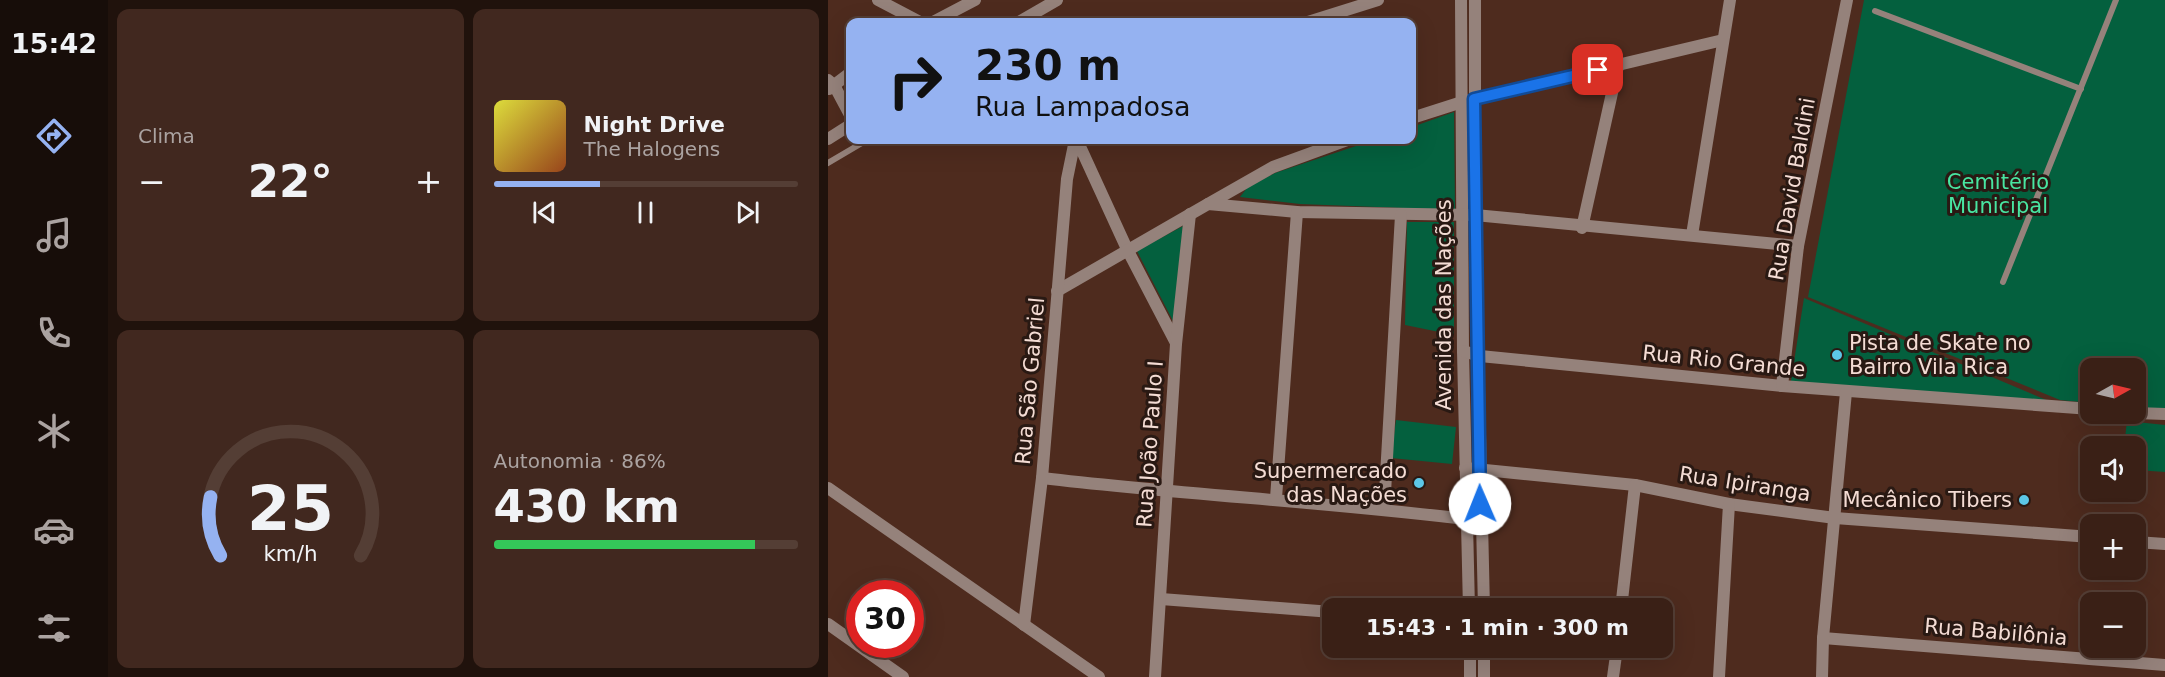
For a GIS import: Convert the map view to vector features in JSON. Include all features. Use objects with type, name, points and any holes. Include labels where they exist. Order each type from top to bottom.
[{"type":"street","points":[[878,0],[912,18]]},
{"type":"street","points":[[941,18],[975,0]]},
{"type":"street","points":[[1026,18],[1057,0]]},
{"type":"street","points":[[1321,18],[1378,0]]},
{"type":"street","name":"Avenida das Nações","points":[[1461,0],[1468,100],[1469,215],[1463,351],[1469,598]]},
{"type":"street","name":"Avenida das Nações","points":[[1468,100],[1475,0]]},
{"type":"street","points":[[1692,235],[1730,0]]},
{"type":"street","name":"Rua David Baldini","points":[[1782,386],[1798,246],[1847,0]]},
{"type":"street","points":[[1416,117],[1468,100],[1723,40]]},
{"type":"street","points":[[1582,228],[1618,66]]},
{"type":"street","points":[[846,75],[830,85],[846,109]]},
{"type":"street","points":[[828,139],[846,128]]},
{"type":"street","name":"Rua São Gabriel","points":[[1024,625],[1042,478],[1067,179],[1075,144]]},
{"type":"street","points":[[1078,144],[1127,249],[1176,344]]},
{"type":"street","points":[[1057,291],[1272,167],[1336,144]]},
{"type":"street","points":[[1208,204],[1298,212],[1469,215],[1582,228],[1692,235],[1798,246]]},
{"type":"street","points":[[1275,498],[1298,212]]},
{"type":"street","name":"Rua João Paulo I","points":[[1155,677],[1176,344],[1190,214]]},
{"type":"street","points":[[1384,510],[1401,215]]},
{"type":"street","name":"Avenida das Nações","points":[[1469,215],[1480,356],[1479,470],[1484,598]]},
{"type":"street","name":"Rua Rio Grande","points":[[1463,351],[1480,356],[1846,392],[2080,408]]},
{"type":"street","points":[[1822,677],[1823,638],[1846,392]]},
{"type":"street","points":[[2146,413],[2165,414]]},
{"type":"street","name":"Rua Ipiranga","points":[[1465,468],[1635,485],[1729,504],[1835,518],[2080,536]]},
{"type":"street","points":[[1042,478],[1166,492],[1275,498],[1480,521]]},
{"type":"street","points":[[1622,598],[1635,485]]},
{"type":"street","points":[[828,488],[1099,677]]},
{"type":"street","points":[[1719,677],[1729,504]]},
{"type":"street","points":[[2146,543],[2165,544]]},
{"type":"street","points":[[1161,599],[1322,611]]},
{"type":"street","points":[[828,624],[903,677]]},
{"type":"street","name":"Rua Babilônia","points":[[1823,638],[2165,665]]},
{"type":"street","points":[[1470,658],[1470,677]]},
{"type":"street","points":[[1484,658],[1484,677]]},
{"type":"street","points":[[1613,677],[1616,658]]},
{"type":"lane","points":[[2003,282],[2115,0]]},
{"type":"lane","points":[[1875,11],[2080,89]]},
{"type":"lane","points":[[828,163],[860,144]]},
{"type":"green space","name":"Cemitério Municipal","points":[[1864,0],[2165,0],[2165,410],[2146,408],[2146,358],[2080,358],[2080,402],[2060,400],[1808,297]]},
{"type":"green space","points":[[1454,112],[1455,210],[1300,204],[1240,197],[1247,188],[1275,173],[1362,144],[1416,144],[1416,126]]},
{"type":"green space","points":[[1407,222],[1454,222],[1454,335],[1405,325]]},
{"type":"green space","points":[[1183,226],[1173,321],[1137,251]]},
{"type":"green space","points":[[1804,298],[2063,407],[1791,381]]},
{"type":"green space","points":[[1396,420],[1456,427],[1452,464],[1391,458]]},
{"type":"green space","points":[[2127,424],[2165,425],[2165,472],[2146,471],[2146,436],[2125,436]]},
{"type":"place","name":"Pista de Skate no Bairro Vila Rica","points":[[1837,355]]},
{"type":"place","name":"Supermercado das Nações","points":[[1419,483]]},
{"type":"place","name":"Mecânico Tibers","points":[[2024,500]]},
{"type":"route","points":[[1480,504],[1480,356],[1474,99],[1598,70]]}]
